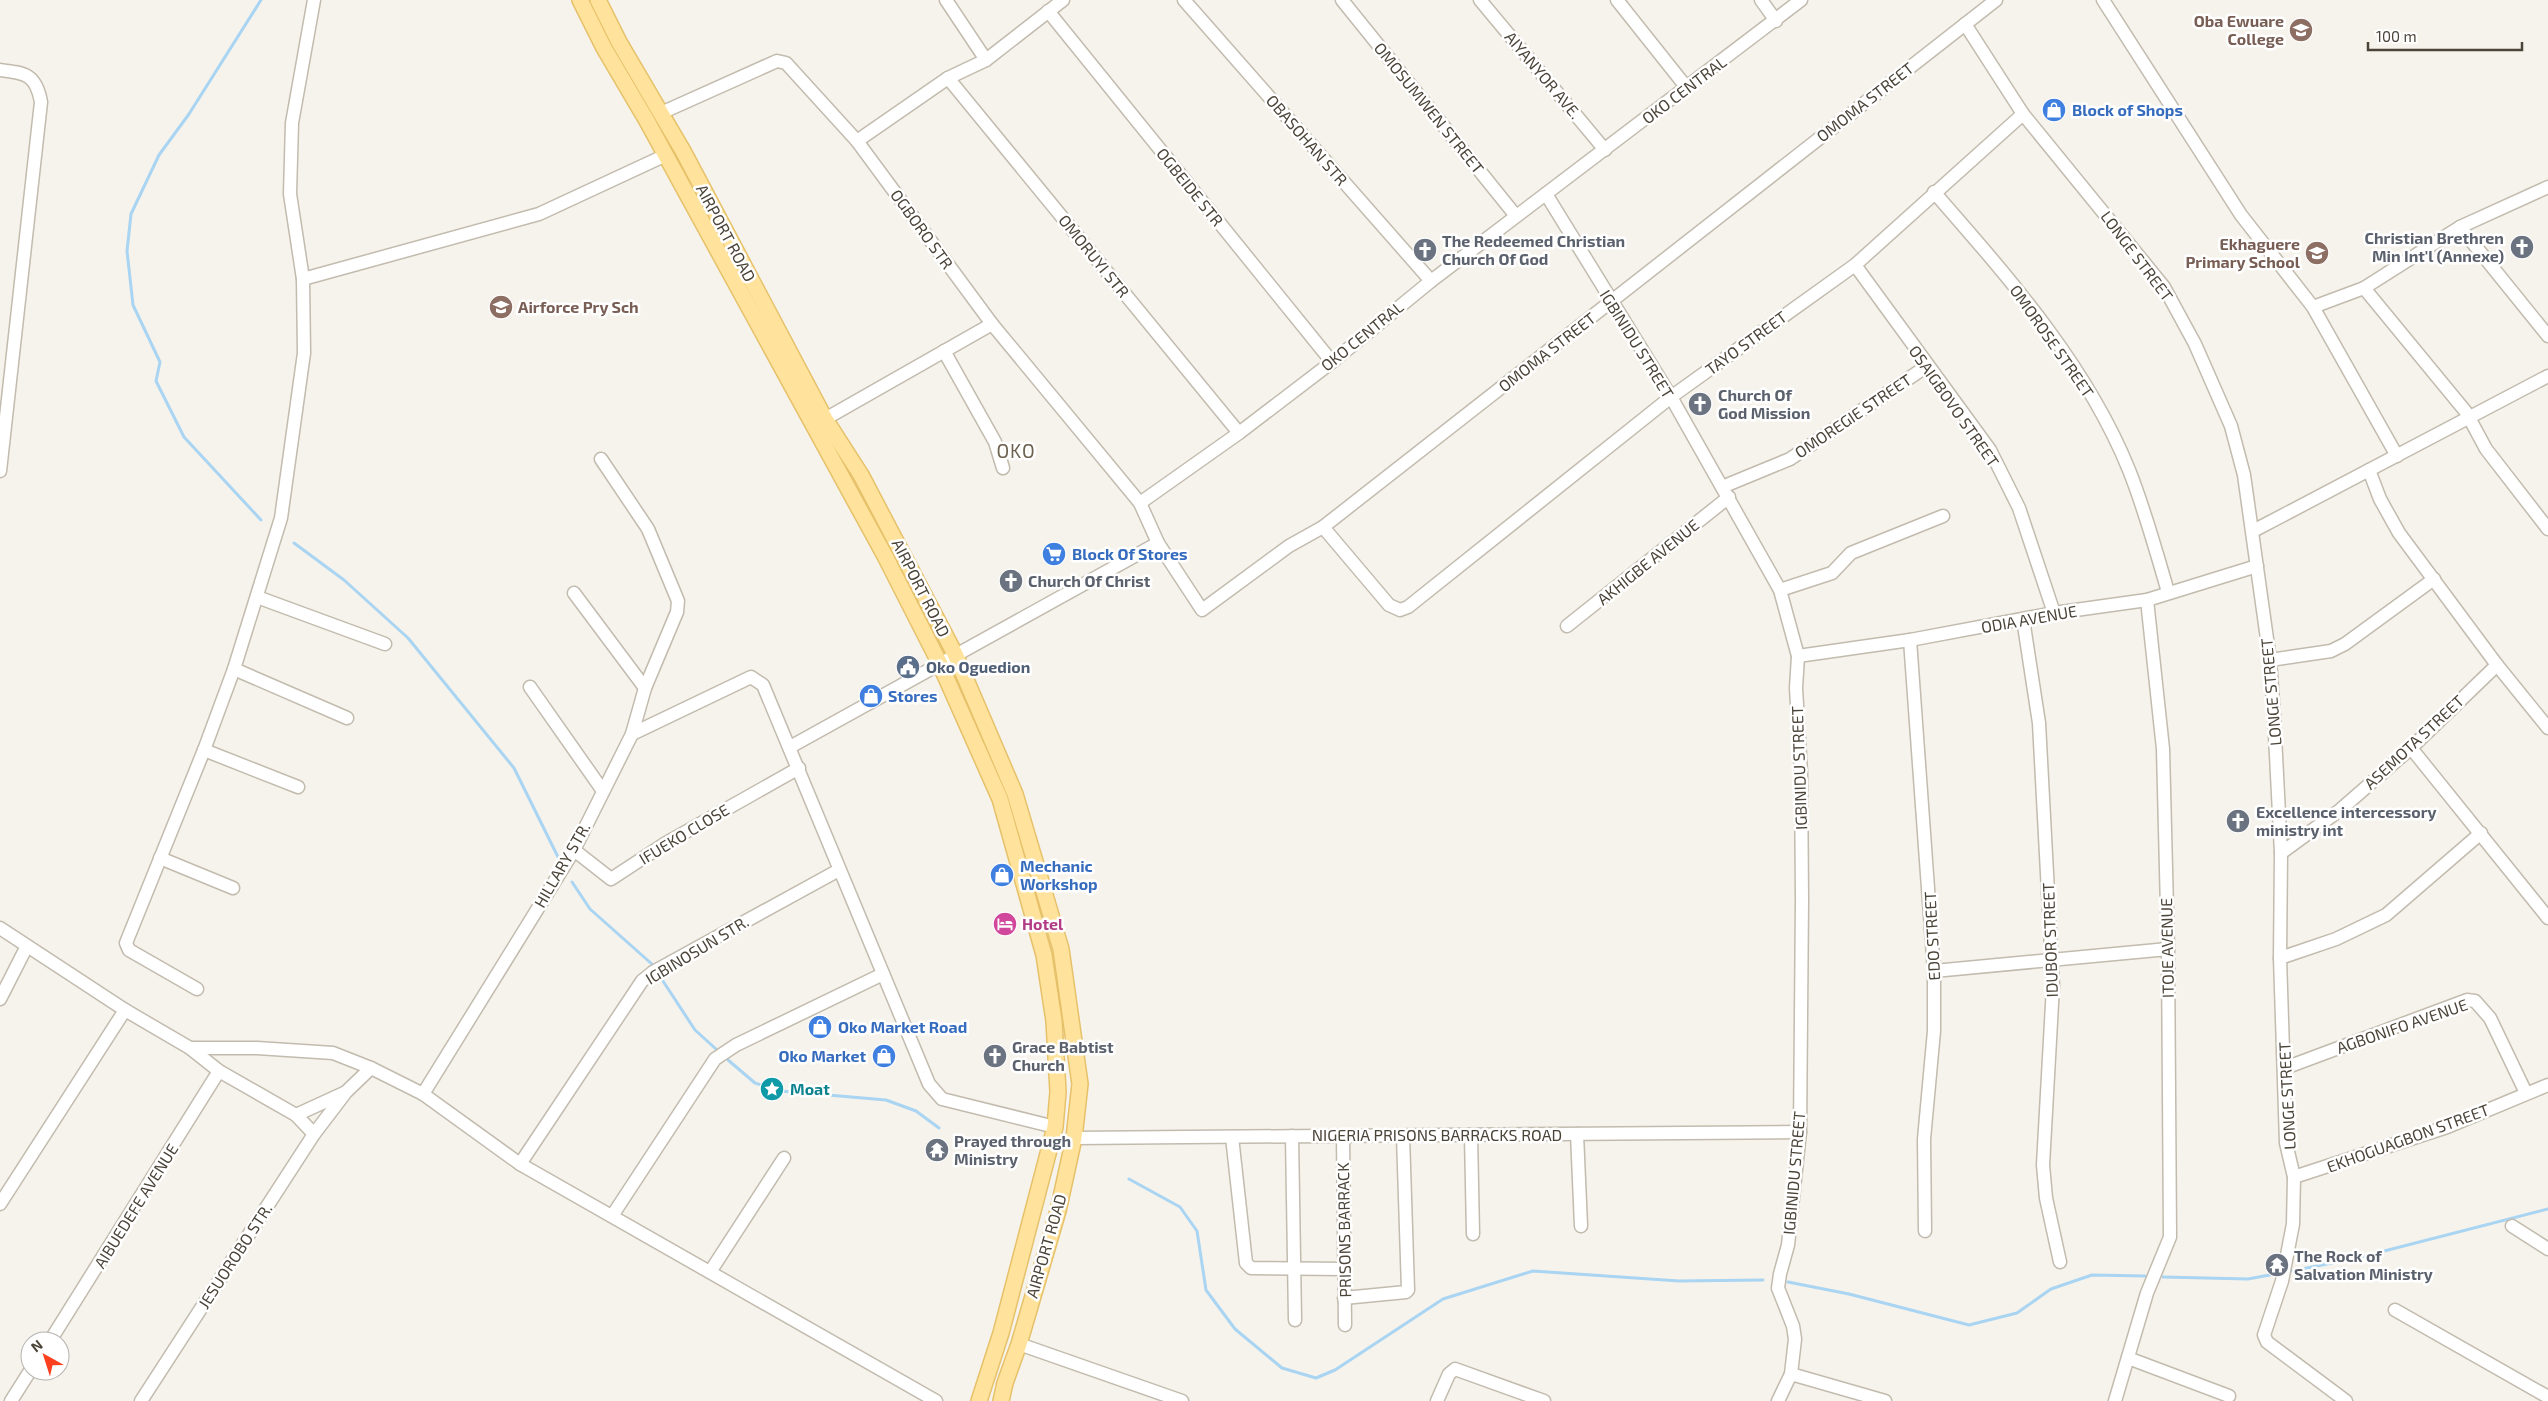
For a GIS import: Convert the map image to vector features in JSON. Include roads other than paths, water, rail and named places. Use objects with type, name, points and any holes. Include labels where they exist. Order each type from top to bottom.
[{"type":"main road","name":"AIRPORT ROAD","points":[[580,0],[604,48],[666,155],[859,508],[940,664],[1000,799],[1044,955],[1054,1021],[1058,1092],[1055,1127],[1001,1333],[979,1401]]},
{"type":"main road","name":"AIRPORT ROAD","points":[[598,0],[619,42],[661,113],[825,418],[862,475],[955,654],[1015,794],[1061,949],[1080,1084],[1074,1138],[1058,1211],[1001,1401]]},
{"type":"street","points":[[197,989],[129,950],[126,943],[204,750],[234,669],[281,518],[304,353],[304,279],[290,194],[292,123],[314,0]]},
{"type":"street","points":[[946,0],[986,60]]},
{"type":"street","points":[[857,141],[948,78],[986,60],[1063,0]]},
{"type":"street","name":"OBASOHAN STR","points":[[1184,0],[1431,281]]},
{"type":"street","name":"OMOSUMWEN STREET","points":[[1342,0],[1516,216]]},
{"type":"street","name":"AIYANYOR AVE.","points":[[1480,0],[1605,150]]},
{"type":"street","points":[[1617,0],[1687,88]]},
{"type":"street","points":[[1761,0],[1776,21]]},
{"type":"street","name":"OKO CENTRAL","points":[[1140,503],[1239,433],[1332,362],[1431,281],[1776,21],[1801,0]]},
{"type":"street","name":"OMOMA STREET","points":[[1158,544],[1202,610],[1289,546],[1323,527],[1996,0]]},
{"type":"street","points":[[2102,0],[2241,215],[2313,307],[2396,456]]},
{"type":"street","name":"OGBEIDE STR","points":[[1048,12],[1332,362]]},
{"type":"street","name":"LONGE STREET","points":[[1965,24],[2023,114],[2164,287],[2195,344],[2231,426],[2244,475],[2270,660],[2281,853],[2280,958],[2286,1143],[2294,1177],[2293,1224],[2282,1280],[2264,1335],[2268,1342],[2346,1401]]},
{"type":"street","name":"OGBORO STR","points":[[661,113],[778,61],[786,63],[857,141],[992,324],[1140,503]]},
{"type":"street","points":[[0,70],[30,76],[41,102],[5,358],[0,466]]},
{"type":"street","name":"OMORUYI STR","points":[[948,78],[1239,433]]},
{"type":"street","name":"TAYO STREET","points":[[1323,527],[1389,605],[1400,610],[1408,607],[1671,397],[1855,265],[2023,114]]},
{"type":"street","points":[[304,279],[539,214],[666,155]]},
{"type":"street","points":[[2313,307],[2364,288],[2460,226],[2548,187]]},
{"type":"street","name":"OMOROSE STREET","points":[[1934,192],[2002,270],[2082,378],[2128,468],[2168,592]]},
{"type":"street","name":"IGBINIDU STREET","points":[[1546,194],[1671,397],[1780,590],[1798,656],[1796,688],[1801,772],[1802,890],[1800,1132],[1788,1245],[1778,1288],[1793,1326],[1795,1338],[1791,1374],[1778,1401]]},
{"type":"street","points":[[2460,226],[2548,336]]},
{"type":"street","name":"OSAIGBOVO STREET","points":[[1855,265],[1926,366],[1990,450],[2018,508],[2054,613]]},
{"type":"street","points":[[2364,288],[2466,412],[2486,449],[2548,530]]},
{"type":"street","points":[[825,418],[992,324]]},
{"type":"street","points":[[944,351],[994,442],[1004,468]]},
{"type":"street","name":"OMOREGIE STREET","points":[[1725,492],[1790,459],[1926,366]]},
{"type":"street","points":[[2253,531],[2548,376]]},
{"type":"street","name":"HILLARY STR.","points":[[423,1094],[574,850],[632,734],[645,688],[677,612],[678,601],[648,529],[601,459]]},
{"type":"street","points":[[2369,470],[2380,499],[2399,533],[2497,665],[2546,722]]},
{"type":"street","name":"AKHIGBE AVENUE","points":[[1568,626],[1725,492]]},
{"type":"street","points":[[790,747],[955,654],[1158,544],[1140,503]]},
{"type":"street","points":[[1780,590],[1832,572],[1851,553],[1943,516]]},
{"type":"street","name":"ODIA AVENUE","points":[[1798,656],[1910,640],[2054,613],[2147,600],[2257,566]]},
{"type":"street","points":[[2270,660],[2331,651],[2345,644],[2434,579]]},
{"type":"street","points":[[574,593],[645,688]]},
{"type":"street","points":[[257,596],[385,644]]},
{"type":"street","name":"ITOJE AVENUE","points":[[2114,1401],[2147,1293],[2170,1237],[2168,949],[2163,749],[2147,600]]},
{"type":"street","name":"IDUBOR STREET","points":[[2024,619],[2039,723],[2053,986],[2043,1164],[2046,1198],[2060,1262]]},
{"type":"street","name":"EDO STREET","points":[[1910,640],[1934,971],[1934,1031],[1924,1139],[1925,1231]]},
{"type":"street","name":"ASEMOTA STREET","points":[[2281,853],[2340,810],[2411,748],[2497,665]]},
{"type":"street","points":[[234,669],[347,718]]},
{"type":"street","points":[[632,734],[739,682],[751,678],[763,685],[929,1084],[942,1099],[1055,1127]]},
{"type":"street","points":[[530,688],[603,791]]},
{"type":"street","points":[[2411,748],[2548,918]]},
{"type":"street","points":[[204,750],[298,787]]},
{"type":"street","name":"IFUEKO CLOSE","points":[[574,850],[611,879],[666,843],[799,768]]},
{"type":"street","points":[[2280,958],[2336,939],[2386,915],[2481,833]]},
{"type":"street","points":[[160,858],[233,888]]},
{"type":"street","name":"IGBINOSUN STR.","points":[[520,1164],[642,981],[653,972],[839,870]]},
{"type":"street","points":[[0,928],[126,1010],[190,1048],[219,1071],[296,1114],[314,1134]]},
{"type":"street","points":[[0,999],[27,946]]},
{"type":"street","points":[[1934,971],[2052,958],[2168,949]]},
{"type":"street","points":[[612,1216],[715,1059],[736,1045],[883,974]]},
{"type":"street","name":"AGBONIFO AVENUE","points":[[2285,1068],[2467,1000],[2475,1001],[2490,1018],[2526,1094]]},
{"type":"street","points":[[0,1204],[126,1010]]},
{"type":"street","points":[[190,1048],[257,1048],[333,1053],[371,1068],[423,1094],[520,1164],[936,1401]]},
{"type":"street","points":[[296,1114],[346,1092],[371,1068]]},
{"type":"street","name":"AIBUEDEFE AVENUE","points":[[56,1331],[219,1071]]},
{"type":"street","name":"EKHOGUAGBON STREET","points":[[2294,1177],[2446,1127],[2548,1085]]},
{"type":"street","name":"JESUOROBO STR.","points":[[142,1401],[314,1134],[346,1092]]},
{"type":"street","name":"NIGERIA PRISONS BARRACKS ROAD","points":[[1074,1138],[1800,1132]]},
{"type":"street","points":[[1577,1134],[1581,1226]]},
{"type":"street","points":[[1471,1135],[1473,1234]]},
{"type":"street","points":[[1292,1136],[1295,1320]]},
{"type":"street","name":"PRISONS BARRACK","points":[[1342,1136],[1345,1325]]},
{"type":"street","points":[[1344,1298],[1406,1292],[1408,1290],[1403,1136]]},
{"type":"street","points":[[1232,1137],[1246,1263],[1251,1268],[1343,1268]]},
{"type":"street","points":[[710,1272],[784,1158]]},
{"type":"street","points":[[2512,1226],[2548,1248]]},
{"type":"street","points":[[2395,1310],[2548,1397]]},
{"type":"street","points":[[1019,1344],[1182,1401]]},
{"type":"street","points":[[2128,1358],[2228,1396]]},
{"type":"street","points":[[1438,1401],[1449,1374],[1455,1369],[1544,1401]]},
{"type":"street","points":[[1791,1374],[1885,1401]]},
{"type":"street","points":[[11,1401],[24,1381]]},
{"type":"waterway","points":[[261,0],[189,114],[159,155],[131,214],[127,251],[133,305],[160,362],[156,381],[184,437],[261,520]]},
{"type":"waterway","points":[[294,543],[344,580],[408,638],[514,768],[558,857]]},
{"type":"waterway","points":[[572,882],[590,909],[653,965]]},
{"type":"waterway","points":[[661,978],[695,1030],[716,1049]]},
{"type":"waterway","points":[[728,1060],[755,1083],[781,1091],[886,1100],[916,1111],[939,1128]]},
{"type":"waterway","points":[[1129,1179],[1180,1207],[1197,1231],[1206,1290],[1235,1329],[1282,1368],[1316,1378],[1335,1370],[1443,1299],[1533,1271],[1679,1281],[1763,1280]]},
{"type":"waterway","points":[[2292,1271],[2357,1258],[2548,1209]]},
{"type":"waterway","points":[[2163,1277],[2248,1279],[2275,1274]]},
{"type":"waterway","points":[[1788,1282],[1849,1294],[1969,1325],[2017,1313],[2051,1289],[2092,1275],[2145,1276]]},
{"type":"place","name":"Oba Ewuare College","points":[[2301,30]]},
{"type":"place","name":"Block of Shops","points":[[2054,110]]},
{"type":"place","name":"Christian Brethren Min Int'l (Annexe)","points":[[2522,247]]},
{"type":"place","name":"The Redeemed Christian Church Of God","points":[[1425,250]]},
{"type":"place","name":"Ekhaguere Primary School","points":[[2317,253]]},
{"type":"place","name":"Airforce Pry Sch","points":[[501,307]]},
{"type":"place","name":"Church Of God Mission","points":[[1700,404]]},
{"type":"place","name":"Block Of Stores","points":[[1054,554]]},
{"type":"place","name":"Church Of Christ","points":[[1011,581]]},
{"type":"place","name":"Oko Oguedion","points":[[908,667]]},
{"type":"place","name":"Stores","points":[[871,696]]},
{"type":"place","name":"Excellence intercessory ministry int","points":[[2238,821]]},
{"type":"place","name":"Mechanic Workshop","points":[[1002,875]]},
{"type":"place","name":"Hotel","points":[[1005,924]]},
{"type":"place","name":"Oko Market Road","points":[[820,1027]]},
{"type":"place","name":"Oko Market","points":[[884,1056]]},
{"type":"place","name":"Grace Babtist Church","points":[[995,1056]]},
{"type":"place","name":"Moat","points":[[772,1089]]},
{"type":"place","name":"Prayed through Ministry","points":[[937,1150]]},
{"type":"place","name":"The Rock of Salvation Ministry","points":[[2277,1265]]},
{"type":"district","name":"OKO","points":[[1016,451]]}]
